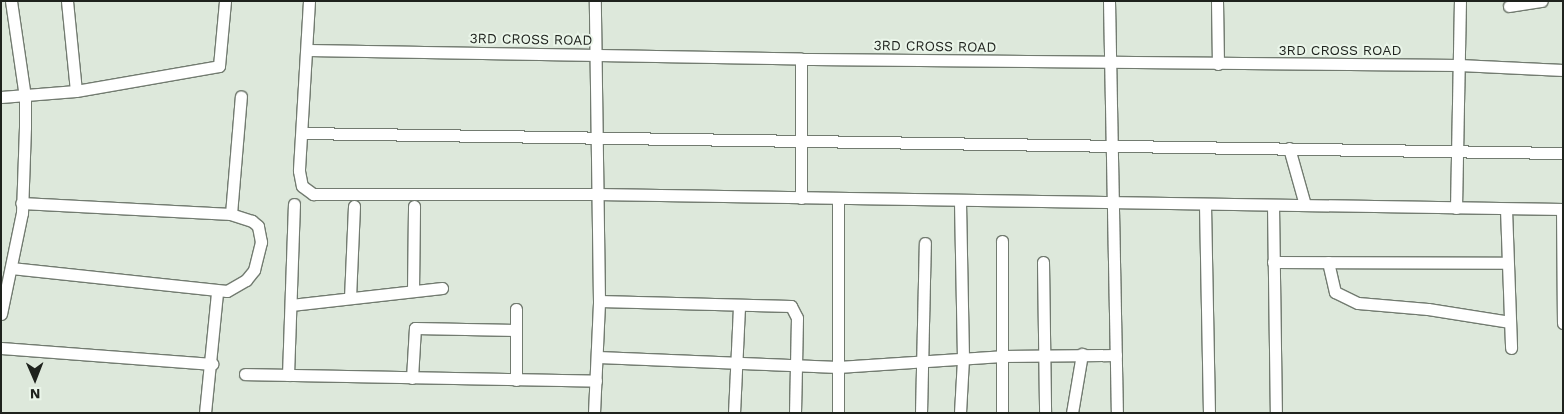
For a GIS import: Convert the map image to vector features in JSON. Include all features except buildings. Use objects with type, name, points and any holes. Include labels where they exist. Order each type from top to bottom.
[{"type":"street","points":[[1,314],[22,213],[26,97],[11,1]]},
{"type":"street","points":[[67,1],[76,91]]},
{"type":"street","points":[[1,97],[26,97],[76,91],[220,66],[225,1]]},
{"type":"street","points":[[310,1],[300,179],[302,186],[313,194],[596,194],[960,202],[1563,209],[1561,266],[1563,323]]},
{"type":"street","points":[[594,413],[599,301],[595,137],[595,1]]},
{"type":"street","points":[[1109,1],[1111,62],[1110,146],[1117,413]]},
{"type":"street","points":[[1217,1],[1218,64]]},
{"type":"street","points":[[1456,208],[1460,1]]},
{"type":"street","points":[[1509,6],[1542,1]]},
{"type":"street","name":"3RD CROSS ROAD","points":[[308,50],[801,59],[1459,65],[1563,70]]},
{"type":"street","points":[[801,59],[801,198]]},
{"type":"street","points":[[231,214],[241,96]]},
{"type":"street","points":[[302,132],[1563,153]]},
{"type":"street","points":[[1289,148],[1305,205]]},
{"type":"street","points":[[838,198],[838,413]]},
{"type":"street","points":[[960,202],[963,359],[960,413]]},
{"type":"street","points":[[11,268],[217,292],[227,291],[246,280],[254,270],[261,242],[258,226],[252,221],[231,214],[21,203]]},
{"type":"street","points":[[288,375],[294,204]]},
{"type":"street","points":[[1205,205],[1209,413]]},
{"type":"street","points":[[1272,205],[1276,413]]},
{"type":"street","points":[[350,298],[354,206]]},
{"type":"street","points":[[413,291],[414,206]]},
{"type":"street","points":[[1506,209],[1511,348]]},
{"type":"street","points":[[1002,241],[1002,413]]},
{"type":"street","points":[[921,413],[925,243]]},
{"type":"street","points":[[1043,262],[1045,413]]},
{"type":"street","points":[[1273,262],[1508,263]]},
{"type":"street","points":[[1328,262],[1331,283],[1341,298],[1358,303],[1428,309],[1510,322]]},
{"type":"street","points":[[291,305],[442,288]]},
{"type":"street","points":[[205,413],[212,364],[217,292]]},
{"type":"street","points":[[599,301],[739,307],[785,304],[794,308],[798,318],[795,413]]},
{"type":"street","points":[[734,413],[739,307]]},
{"type":"street","points":[[516,309],[516,380]]},
{"type":"street","points":[[412,378],[415,328],[516,330]]},
{"type":"street","points":[[1,348],[212,364]]},
{"type":"street","points":[[598,357],[737,361],[838,367],[1044,354],[1116,355]]},
{"type":"street","points":[[1072,413],[1082,354]]},
{"type":"street","points":[[245,374],[596,381]]}]
